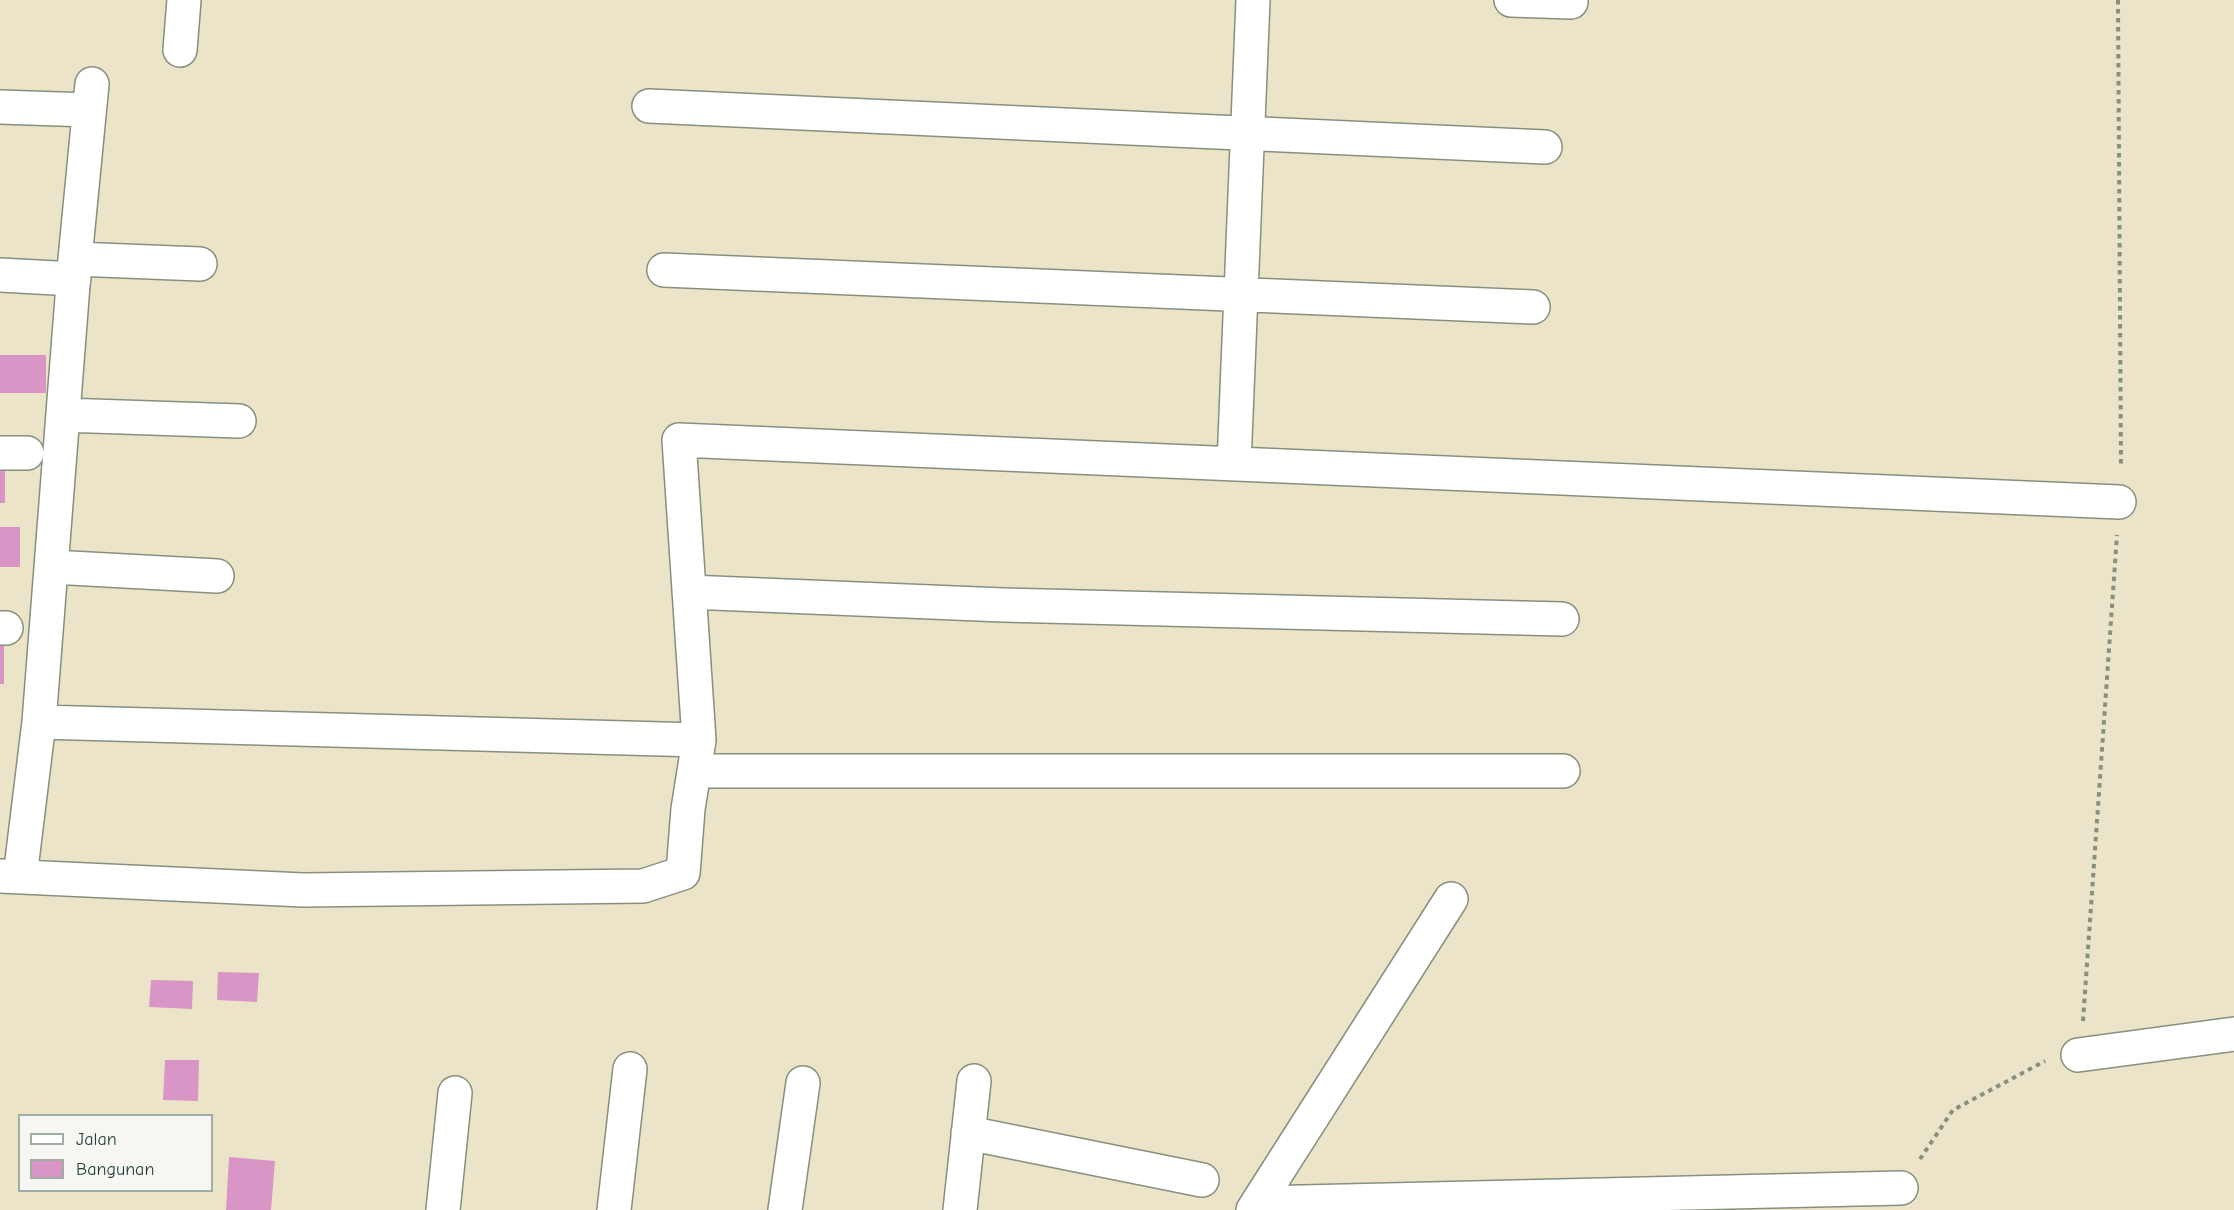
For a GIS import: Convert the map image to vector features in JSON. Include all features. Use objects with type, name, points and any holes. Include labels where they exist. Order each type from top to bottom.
[{"type":"street","points":[[180,50],[184,0]]},
{"type":"street","points":[[1234,464],[1253,0]]},
{"type":"street","points":[[1511,0],[1571,2]]},
{"type":"street","points":[[0,107],[91,97],[39,722],[10,877],[303,890],[643,886],[683,873],[688,809],[696,756],[689,592],[679,440],[2119,502]]},
{"type":"street","points":[[649,106],[1545,147]]},
{"type":"street","points":[[0,275],[75,269],[200,264]]},
{"type":"street","points":[[664,270],[1533,307]]},
{"type":"street","points":[[63,415],[238,421]]},
{"type":"street","points":[[52,567],[218,576]]},
{"type":"street","points":[[689,592],[1003,605],[1562,619]]},
{"type":"street","points":[[39,722],[696,756],[1563,771]]},
{"type":"street","points":[[1256,1207],[1451,899]]},
{"type":"street","points":[[2078,1055],[2234,1034]]},
{"type":"street","points":[[614,1210],[630,1069]]},
{"type":"street","points":[[960,1210],[974,1081]]},
{"type":"street","points":[[785,1210],[802,1083]]},
{"type":"street","points":[[443,1210],[455,1093]]},
{"type":"street","points":[[968,1133],[1202,1180]]},
{"type":"street","points":[[1256,1207],[1901,1188]]},
{"type":"path","points":[[1901,1188],[1953,1110],[2042,1061],[2078,1055]]},
{"type":"building","points":[[0,355],[46,355],[46,393],[0,393]]},
{"type":"building","points":[[0,469],[5,469],[5,503],[0,503]]},
{"type":"building","points":[[0,527],[20,527],[20,567],[0,567]]},
{"type":"building","points":[[0,646],[4,646],[4,684],[0,684]]},
{"type":"building","points":[[218,972],[259,973],[257,1002],[217,1000]]},
{"type":"building","points":[[151,980],[193,981],[192,1009],[149,1007]]},
{"type":"building","points":[[165,1060],[199,1060],[198,1101],[163,1100]]},
{"type":"building","points":[[229,1157],[275,1161],[271,1210],[226,1210]]}]
